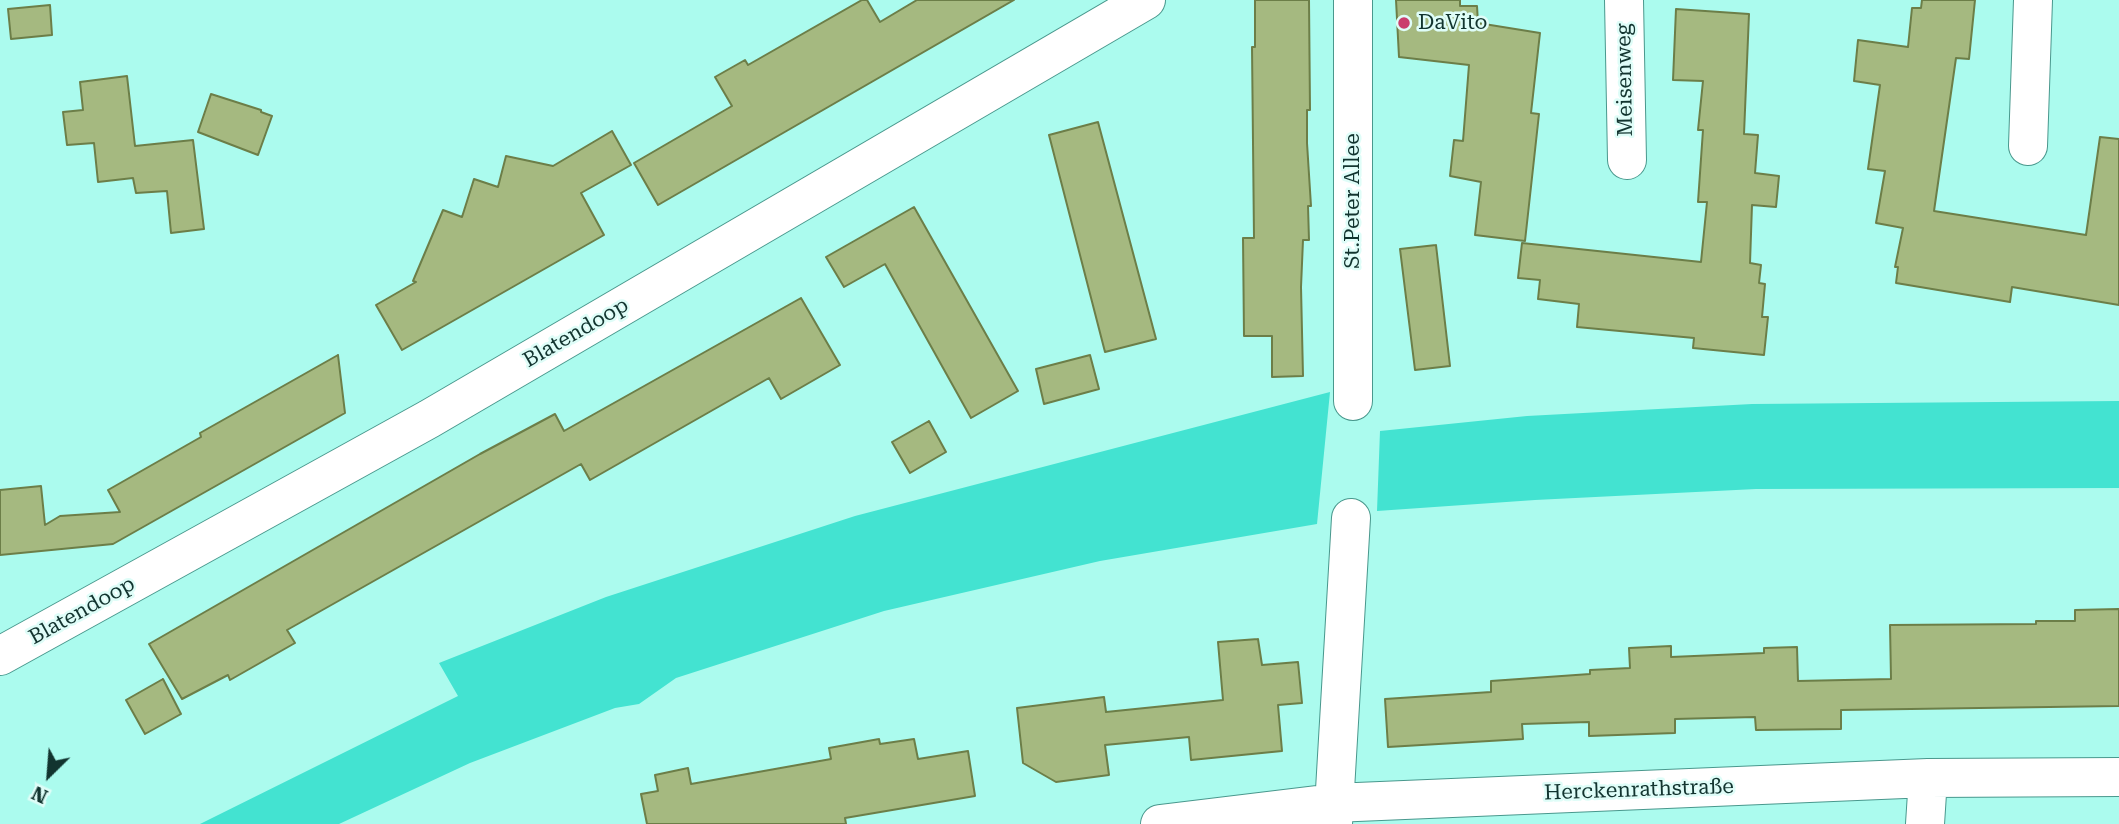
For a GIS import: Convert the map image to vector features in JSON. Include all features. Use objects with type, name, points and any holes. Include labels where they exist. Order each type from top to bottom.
[{"type":"street","name":"Blatendoop","points":[[0,656],[429,419],[1146,0]]},
{"type":"street","name":"St.Peter Allee","points":[[1353,0],[1353,401]]},
{"type":"street","name":"Meisenweg","points":[[1624,0],[1627,160]]},
{"type":"street","points":[[2028,146],[2033,0]]},
{"type":"street","points":[[1333,813],[1351,518]]},
{"type":"street","name":"Herckenrathstraße","points":[[1160,824],[1928,778],[2119,777]]},
{"type":"street","points":[[1925,824],[1928,778]]},
{"type":"shaded area","points":[[1330,392],[1317,524],[1100,561],[884,611],[676,678],[639,704],[615,708],[470,763],[339,824],[200,824],[458,696],[439,663],[606,597],[855,516]]},
{"type":"shaded area","points":[[2119,401],[2119,488],[1756,489],[1377,511],[1380,431],[1527,416],[1752,404]]},
{"type":"building","points":[[862,0],[867,0],[880,22],[917,0],[1014,0],[658,205],[634,163],[732,106],[715,77],[745,60],[748,65]]},
{"type":"building","points":[[1255,0],[1309,0],[1310,110],[1307,110],[1307,143],[1311,206],[1308,206],[1309,240],[1303,240],[1303,376],[1272,377],[1272,336],[1244,336],[1243,238],[1254,238],[1252,47],[1255,47]]},
{"type":"building","points":[[1396,0],[1460,0],[1460,6],[1477,6],[1478,23],[1540,33],[1531,113],[1539,114],[1525,241],[1475,235],[1481,182],[1450,176],[1454,140],[1463,141],[1469,65],[1399,57]]},
{"type":"building","points":[[1922,0],[1975,0],[1969,59],[1956,58],[1934,211],[2086,235],[2100,137],[2119,139],[2119,305],[2012,287],[2010,302],[1896,283],[1898,267],[1895,267],[1903,228],[1876,223],[1885,171],[1868,169],[1880,85],[1854,81],[1858,40],[1908,47],[1912,8],[1921,8]]},
{"type":"building","points":[[50,5],[52,35],[11,39],[8,9]]},
{"type":"building","points":[[1676,9],[1749,14],[1744,134],[1758,135],[1755,173],[1779,176],[1776,207],[1752,205],[1750,263],[1761,265],[1759,283],[1765,284],[1762,317],[1768,317],[1764,355],[1693,348],[1694,338],[1577,327],[1579,304],[1538,299],[1540,280],[1518,278],[1522,243],[1701,262],[1707,202],[1698,202],[1703,130],[1698,130],[1703,81],[1673,80]]},
{"type":"building","points":[[127,76],[135,146],[193,140],[204,229],[171,233],[167,191],[136,193],[133,178],[98,182],[94,143],[67,145],[63,112],[83,110],[80,82]]},
{"type":"building","points":[[211,94],[272,116],[258,155],[198,132]]},
{"type":"building","points":[[1098,122],[1156,339],[1105,352],[1049,135]]},
{"type":"building","points":[[612,131],[631,165],[581,193],[604,235],[402,350],[376,305],[416,282],[413,281],[443,210],[462,217],[474,179],[498,187],[506,156],[553,166]]},
{"type":"building","points":[[914,207],[1018,391],[971,418],[885,264],[844,287],[826,257]]},
{"type":"building","points":[[1436,245],[1450,366],[1415,370],[1400,249]]},
{"type":"building","points":[[801,298],[840,365],[781,399],[769,378],[590,480],[581,464],[287,630],[295,643],[230,680],[228,675],[182,699],[149,644],[480,454],[555,414],[564,431]]},
{"type":"building","points":[[338,355],[345,413],[113,544],[0,555],[0,490],[41,486],[45,525],[60,516],[120,512],[108,490],[201,437],[200,433]]},
{"type":"building","points":[[1090,355],[1099,389],[1044,404],[1036,369]]},
{"type":"building","points":[[929,421],[946,452],[910,473],[892,442]]},
{"type":"building","points":[[2119,609],[2119,706],[1841,710],[1841,729],[1756,730],[1755,717],[1675,719],[1675,733],[1589,736],[1589,722],[1522,724],[1523,739],[1388,747],[1385,699],[1491,692],[1491,681],[1590,674],[1590,670],[1630,668],[1629,648],[1671,646],[1671,657],[1764,653],[1764,648],[1797,647],[1798,681],[1891,679],[1890,625],[2036,624],[2036,621],[2075,621],[2075,610]]},
{"type":"building","points":[[1258,639],[1262,665],[1298,662],[1302,703],[1278,705],[1282,751],[1191,760],[1189,737],[1105,745],[1109,775],[1056,782],[1023,763],[1017,708],[1104,697],[1106,712],[1223,700],[1218,642]]},
{"type":"building","points":[[163,679],[181,714],[145,734],[126,700]]},
{"type":"building","points":[[879,739],[880,744],[914,739],[918,759],[968,751],[975,796],[845,818],[846,824],[647,824],[641,794],[658,791],[655,775],[688,768],[691,784],[831,759],[829,748]]},
{"type":"place","name":"DaVito","points":[[1404,23]]}]
